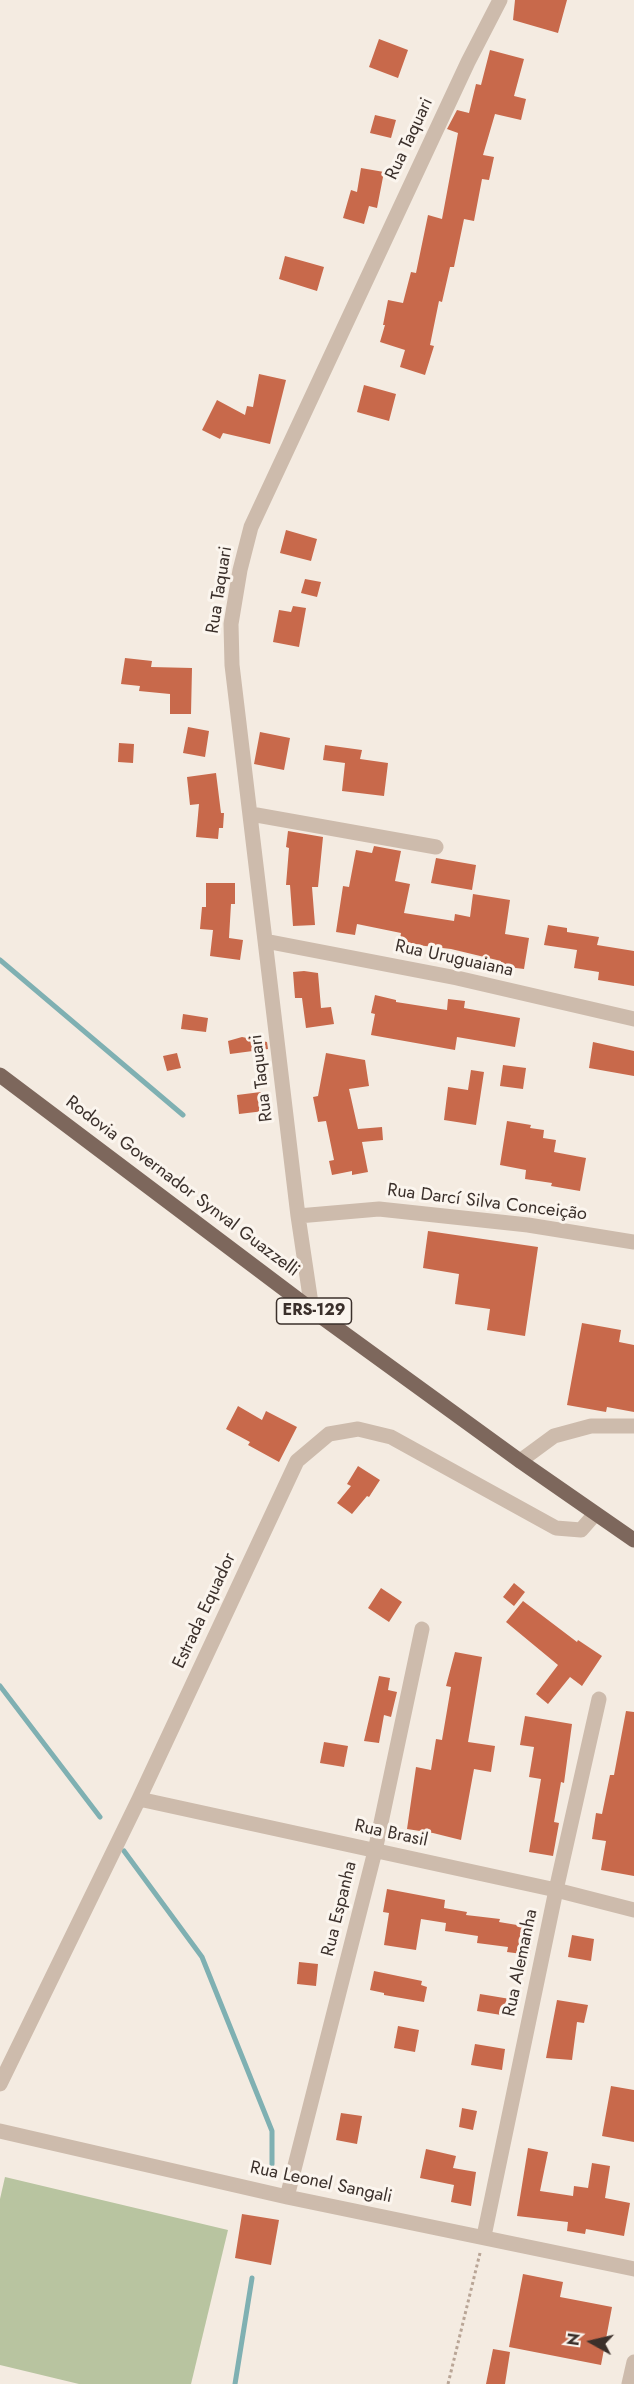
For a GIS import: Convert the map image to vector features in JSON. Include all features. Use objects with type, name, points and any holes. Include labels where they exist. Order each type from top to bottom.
[{"type":"main road","name":"Rodovia Governador Synval Guazzelli","points":[[0,1075],[312,1310],[520,1461],[634,1540]]},
{"type":"street","name":"Rua Taquari","points":[[312,1310],[298,1216],[232,665],[231,624],[240,570],[251,527],[468,62],[500,0]]},
{"type":"street","points":[[251,814],[436,847]]},
{"type":"street","name":"Rua Uruguaiana","points":[[266,941],[458,978],[634,1019]]},
{"type":"street","name":"Rua Darcí Silva Conceição","points":[[298,1216],[379,1209],[528,1225],[634,1242]]},
{"type":"street","points":[[520,1461],[554,1436],[591,1426],[634,1426]]},
{"type":"street","name":"Estrada Equador","points":[[0,2084],[139,1800],[297,1461],[329,1434],[358,1429],[391,1437],[556,1528],[581,1530],[595,1514]]},
{"type":"street","name":"Rua Espanha","points":[[287,2196],[375,1851],[422,1629]]},
{"type":"street","name":"Rua Alemanha","points":[[484,2236],[556,1890],[599,1699]]},
{"type":"street","name":"Rua Brasil","points":[[139,1800],[556,1890],[634,1910]]},
{"type":"street","name":"Rua Leonel Sangali","points":[[0,2131],[287,2196],[634,2269]]},
{"type":"street","points":[[629,2384],[634,2362]]},
{"type":"path","points":[[448,2384],[484,2236]]},
{"type":"green space","points":[[5,2177],[228,2230],[191,2384],[79,2384],[0,2365],[0,2199]]},
{"type":"building","points":[[515,0],[567,0],[558,33],[513,20]]},
{"type":"building","points":[[379,39],[408,50],[398,78],[369,67]]},
{"type":"building","points":[[490,50],[524,59],[514,96],[526,99],[521,120],[495,114],[483,155],[494,157],[489,180],[482,179],[474,221],[464,219],[454,267],[450,267],[442,302],[439,301],[430,345],[434,346],[425,375],[400,367],[405,350],[380,342],[388,300],[403,303],[411,272],[416,273],[428,215],[442,219],[458,133],[447,129],[457,110],[469,113],[476,84],[481,85]]},
{"type":"building","points":[[375,115],[396,120],[391,138],[370,133]]},
{"type":"building","points":[[361,168],[384,172],[377,208],[369,206],[364,224],[343,218],[351,190],[357,192]]},
{"type":"building","points":[[285,256],[324,267],[317,291],[279,279]]},
{"type":"building","points":[[259,374],[286,380],[270,444],[223,433],[220,439],[202,430],[217,400],[245,415],[247,406],[253,407]]},
{"type":"building","points":[[364,385],[396,394],[389,421],[357,412]]},
{"type":"building","points":[[286,530],[317,539],[311,561],[280,553]]},
{"type":"building","points":[[305,579],[321,582],[317,597],[301,593]]},
{"type":"building","points":[[293,606],[306,608],[299,647],[273,642],[279,610],[291,612]]},
{"type":"building","points":[[125,658],[152,661],[151,667],[192,668],[191,714],[170,714],[170,694],[139,691],[140,686],[121,684]]},
{"type":"building","points":[[188,727],[209,731],[205,757],[183,753]]},
{"type":"building","points":[[260,732],[290,738],[284,770],[254,764]]},
{"type":"building","points":[[119,743],[134,744],[133,763],[118,762]]},
{"type":"building","points":[[325,745],[362,750],[360,759],[388,763],[384,796],[342,791],[345,763],[323,760]]},
{"type":"building","points":[[216,773],[221,813],[224,813],[223,828],[219,828],[218,839],[196,837],[199,804],[190,805],[187,777]]},
{"type":"building","points":[[288,831],[323,837],[318,887],[312,887],[315,925],[293,926],[290,885],[286,885]]},
{"type":"building","points":[[374,846],[401,851],[395,881],[410,884],[404,913],[454,921],[455,914],[470,917],[473,894],[510,900],[505,934],[529,938],[524,969],[500,966],[501,961],[451,949],[399,945],[401,933],[357,924],[355,935],[336,932],[343,886],[349,887],[356,850],[372,853]]},
{"type":"building","points":[[436,858],[476,865],[472,890],[431,883]]},
{"type":"building","points":[[206,883],[235,883],[235,904],[231,904],[229,938],[243,940],[240,960],[210,956],[213,930],[200,929],[202,907],[206,907]]},
{"type":"building","points":[[548,925],[567,928],[567,932],[599,937],[597,945],[634,951],[634,986],[598,980],[599,972],[574,968],[577,950],[544,945]]},
{"type":"building","points":[[293,972],[318,973],[321,1008],[331,1007],[334,1024],[306,1028],[302,998],[295,998]]},
{"type":"building","points":[[375,995],[396,1000],[396,1002],[447,1010],[448,999],[465,1001],[464,1008],[520,1018],[515,1047],[457,1037],[455,1050],[371,1035],[375,1014],[371,1013]]},
{"type":"building","points":[[183,1014],[208,1018],[206,1032],[181,1029]]},
{"type":"building","points":[[242,1037],[267,1042],[268,1049],[230,1054],[228,1041]]},
{"type":"building","points":[[593,1042],[634,1051],[634,1076],[589,1068]]},
{"type":"building","points":[[177,1053],[181,1068],[167,1071],[163,1056]]},
{"type":"building","points":[[326,1053],[365,1060],[369,1086],[349,1089],[358,1129],[382,1127],[383,1140],[362,1142],[368,1172],[352,1175],[352,1171],[332,1175],[329,1161],[334,1160],[326,1121],[318,1122],[313,1097],[318,1096]]},
{"type":"building","points":[[503,1065],[526,1068],[523,1089],[500,1086]]},
{"type":"building","points":[[471,1070],[484,1072],[476,1125],[444,1120],[448,1087],[468,1090]]},
{"type":"building","points":[[261,1092],[264,1111],[239,1114],[237,1095]]},
{"type":"building","points":[[507,1121],[544,1130],[543,1138],[556,1140],[554,1152],[586,1158],[580,1191],[551,1186],[552,1183],[525,1179],[526,1170],[500,1165]]},
{"type":"building","points":[[428,1231],[538,1247],[525,1336],[487,1330],[490,1309],[455,1304],[459,1274],[423,1268]]},
{"type":"building","points":[[582,1323],[621,1330],[619,1342],[634,1345],[634,1412],[607,1407],[606,1412],[567,1405]]},
{"type":"building","points":[[238,1406],[262,1420],[266,1411],[297,1427],[279,1462],[248,1445],[250,1442],[226,1429]]},
{"type":"building","points":[[358,1466],[380,1480],[369,1497],[367,1496],[352,1514],[337,1503],[351,1486],[347,1484]]},
{"type":"building","points":[[514,1583],[525,1592],[514,1606],[503,1597]]},
{"type":"building","points":[[381,1588],[402,1602],[389,1622],[368,1608]]},
{"type":"building","points":[[523,1601],[577,1642],[578,1640],[602,1656],[582,1686],[570,1677],[548,1704],[536,1694],[558,1665],[506,1622]]},
{"type":"building","points":[[455,1652],[482,1657],[468,1742],[495,1746],[491,1772],[474,1769],[461,1840],[407,1829],[416,1767],[431,1770],[436,1739],[442,1740],[451,1687],[446,1686]]},
{"type":"building","points":[[379,1676],[390,1678],[388,1690],[397,1692],[391,1717],[384,1715],[379,1743],[364,1741]]},
{"type":"building","points":[[626,1711],[634,1712],[634,1876],[601,1870],[606,1841],[592,1839],[596,1813],[602,1814],[610,1775],[614,1775]]},
{"type":"building","points":[[525,1716],[572,1724],[564,1783],[561,1782],[554,1822],[559,1823],[553,1856],[529,1852],[541,1779],[529,1777],[534,1747],[520,1745]]},
{"type":"building","points":[[324,1742],[348,1746],[344,1767],[320,1763]]},
{"type":"building","points":[[387,1889],[445,1900],[444,1908],[467,1912],[466,1915],[500,1919],[499,1922],[535,1928],[530,1955],[507,1952],[508,1947],[477,1943],[478,1936],[445,1931],[446,1923],[421,1919],[416,1950],[384,1945],[389,1913],[383,1912]]},
{"type":"building","points":[[572,1935],[594,1939],[591,1961],[568,1957]]},
{"type":"building","points":[[299,1962],[318,1964],[316,1986],[297,1984]]},
{"type":"building","points":[[374,1971],[422,1981],[421,1985],[427,1987],[424,2002],[384,1995],[384,1993],[370,1990]]},
{"type":"building","points":[[480,1994],[510,1999],[507,2016],[477,2011]]},
{"type":"building","points":[[557,2000],[588,2005],[584,2023],[577,2022],[572,2060],[546,2058]]},
{"type":"building","points":[[398,2026],[419,2030],[415,2052],[394,2048]]},
{"type":"building","points":[[475,2044],[505,2049],[502,2070],[471,2065]]},
{"type":"building","points":[[611,2086],[634,2090],[634,2142],[602,2136]]},
{"type":"building","points":[[462,2108],[477,2111],[473,2130],[459,2127]]},
{"type":"building","points":[[341,2113],[362,2116],[357,2144],[336,2140]]},
{"type":"building","points":[[528,2148],[548,2152],[540,2191],[573,2196],[574,2186],[588,2188],[592,2163],[610,2166],[605,2198],[630,2203],[624,2236],[586,2229],[585,2234],[567,2231],[568,2222],[517,2216]]},
{"type":"building","points":[[426,2149],[456,2156],[453,2168],[476,2172],[471,2206],[451,2202],[454,2185],[420,2178]]},
{"type":"building","points":[[242,2214],[279,2220],[271,2265],[235,2258]]},
{"type":"building","points":[[523,2274],[563,2282],[560,2297],[612,2307],[601,2365],[509,2347]]},
{"type":"building","points":[[493,2349],[510,2352],[505,2384],[486,2384]]},
{"type":"waterway","points":[[0,960],[183,1115]]},
{"type":"waterway","points":[[0,1686],[100,1817]]},
{"type":"waterway","points":[[124,1851],[202,1957],[272,2131],[272,2164]]},
{"type":"waterway","points":[[235,2384],[252,2278]]}]
